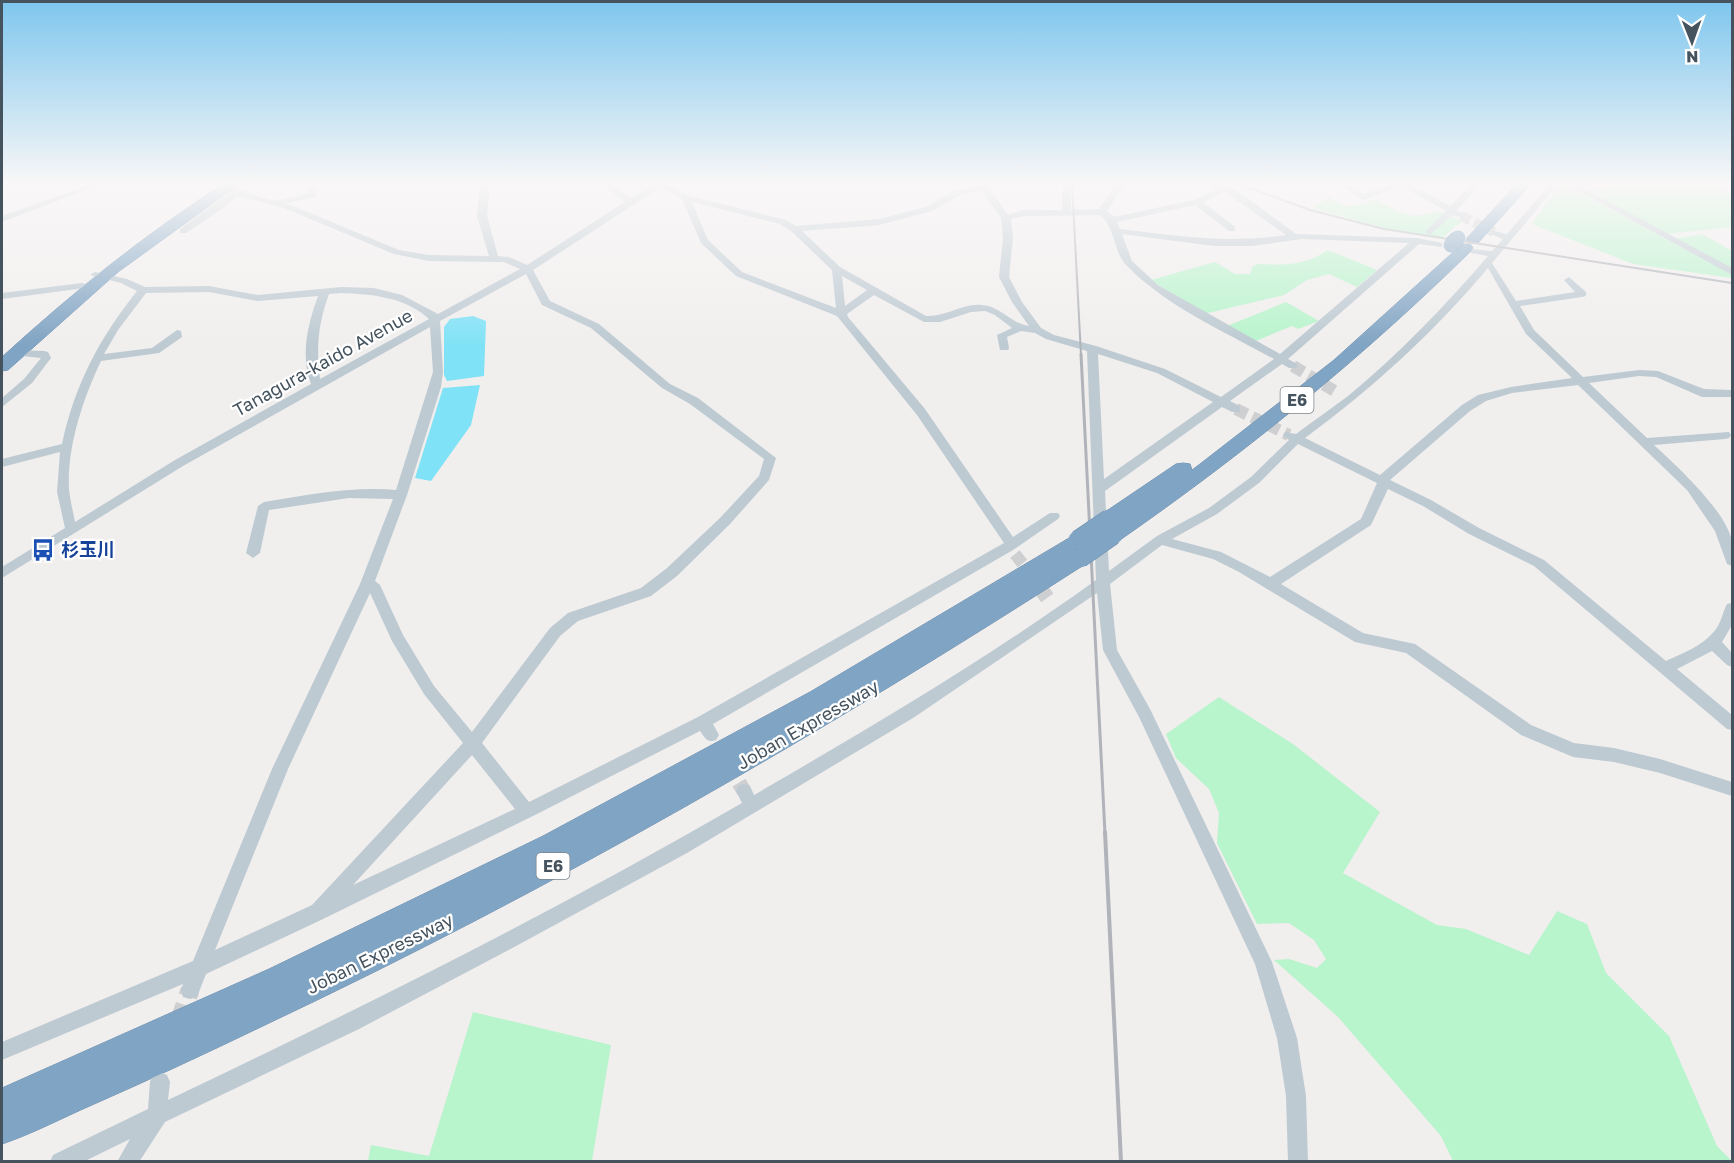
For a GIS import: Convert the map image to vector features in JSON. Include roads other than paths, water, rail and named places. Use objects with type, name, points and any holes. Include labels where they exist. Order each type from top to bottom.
[{"type":"highway","points":[[2,366],[9,355],[82,286],[152,237]]},
{"type":"highway","name":"Joban Expressway","points":[[1460,244],[1465,237]]},
{"type":"highway","name":"Joban Expressway","points":[[2,1129],[275,1005],[434,928],[580,852],[844,705],[984,620],[1079,549],[1280,414],[1358,350],[1467,237]]},
{"type":"highway","points":[[9,355],[99,275]]},
{"type":"highway","name":"Joban Expressway","points":[[2,1103],[274,982],[430,907],[576,832],[833,692],[972,608],[1079,549]]},
{"type":"street","points":[[315,914],[473,743],[555,632],[573,617],[646,592],[672,572],[725,521],[765,477],[770,458],[694,401],[666,386],[595,326],[546,303],[528,269],[506,259],[429,258],[403,254],[363,237]]},
{"type":"street","points":[[488,237],[494,258]]},
{"type":"street","name":"Tanagura-kaido Avenue","points":[[2,573],[179,463],[528,269],[577,237]]},
{"type":"street","points":[[702,237],[739,274],[841,314],[921,412],[1011,548]]},
{"type":"street","points":[[803,237],[837,269],[924,319],[941,320],[981,308],[994,311],[1018,329]]},
{"type":"street","points":[[1008,237],[1004,277],[1017,302],[1037,330]]},
{"type":"street","points":[[1119,237],[1128,262],[1154,287],[1293,366]]},
{"type":"street","points":[[1168,237],[1214,243],[1252,243],[1286,237]]},
{"type":"street","points":[[1325,237],[1460,244],[1494,255]]},
{"type":"street","points":[[1668,237],[1732,272]]},
{"type":"street","points":[[60,1161],[157,1117],[352,1022],[513,939],[681,848],[747,798],[908,713],[1055,609],[1103,583],[1162,539],[1213,511],[1255,480],[1292,437],[1351,399],[1412,344],[1458,297],[1509,238]]},
{"type":"street","points":[[1099,489],[1280,360],[1417,241]]},
{"type":"street","points":[[1486,264],[1491,266],[1530,332],[1691,487],[1714,516],[1727,543],[1732,561]]},
{"type":"street","points":[[837,269],[841,314]]},
{"type":"street","points":[[99,275],[124,281],[143,290],[192,288],[273,298],[356,289],[386,293],[434,316],[435,321],[438,372],[401,495],[367,584],[280,769],[196,969],[190,990]]},
{"type":"street","points":[[1514,304],[1582,294],[1569,280]]},
{"type":"street","points":[[2,296],[82,286]]},
{"type":"street","points":[[73,527],[69,524],[63,490],[66,447],[97,358],[109,335],[143,290]]},
{"type":"street","points":[[841,314],[874,290]]},
{"type":"street","points":[[318,384],[315,382],[310,345],[312,326],[325,291]]},
{"type":"street","points":[[1004,348],[1002,335],[1018,329],[1037,330],[1050,337],[1161,371],[1236,409]]},
{"type":"street","points":[[97,358],[155,351],[177,337],[177,333]]},
{"type":"street","points":[[1092,348],[1103,583],[1110,650],[1145,714],[1263,962],[1287,1038],[1296,1096],[1298,1161]]},
{"type":"street","points":[[2,403],[28,381],[46,358],[44,354],[9,355]]},
{"type":"street","points":[[1271,583],[1366,522],[1381,491],[1385,476],[1430,437],[1482,398],[1511,390],[1639,373],[1658,374],[1702,393],[1732,393]]},
{"type":"street","points":[[1338,393],[1351,399]]},
{"type":"street","points":[[1643,442],[1725,435]]},
{"type":"street","points":[[1292,437],[1539,563],[1732,724]]},
{"type":"street","points":[[2,463],[66,447]]},
{"type":"street","points":[[253,553],[264,506],[350,493],[378,492],[401,495]]},
{"type":"street","points":[[2,1051],[196,969],[526,811],[707,729],[1011,548],[1054,516]]},
{"type":"street","points":[[1162,539],[1170,544],[1216,555],[1271,583],[1360,638],[1410,648],[1526,730],[1573,750],[1614,755],[1660,766],[1732,789]]},
{"type":"street","points":[[367,584],[373,585],[397,637],[429,690],[526,811]]},
{"type":"street","points":[[1665,668],[1714,644],[1726,628],[1732,608]]},
{"type":"street","points":[[1714,644],[1732,661]]},
{"type":"street","points":[[128,1161],[157,1117],[160,1082]]},
{"type":"water","points":[[473,316],[486,321],[484,376],[447,381],[444,375],[444,327],[450,319]]},
{"type":"water","points":[[480,385],[471,425],[431,481],[415,478],[443,388]]},
{"type":"tunnel","points":[[1293,366],[1338,393]]},
{"type":"tunnel","points":[[1236,409],[1289,435]]},
{"type":"tunnel","points":[[1015,554],[1026,568]]},
{"type":"tunnel","points":[[1025,567],[1051,603]]},
{"type":"tunnel","points":[[727,763],[744,791]]},
{"type":"tunnel","points":[[179,1023],[190,990]]},
{"type":"railway","points":[[1075,237],[1081,355]]},
{"type":"railway","points":[[1437,237],[1732,283]]},
{"type":"railway","points":[[1081,354],[1105,834]]},
{"type":"railway","points":[[1105,832],[1121,1162]]},
{"type":"place","name":"杉玉川","points":[[43,550]]}]
